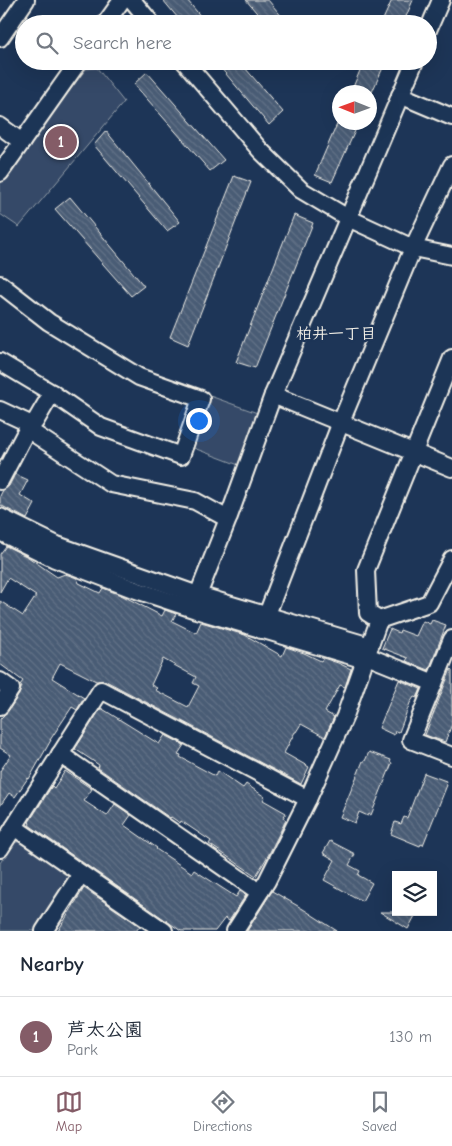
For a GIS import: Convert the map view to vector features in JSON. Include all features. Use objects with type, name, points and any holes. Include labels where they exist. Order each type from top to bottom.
[{"type":"street","points":[[16,15],[26,0]]},
{"type":"street","points":[[111,15],[122,0]]},
{"type":"street","points":[[132,0],[144,15]]},
{"type":"street","points":[[434,15],[441,0]]},
{"type":"street","points":[[0,38],[15,16]]},
{"type":"street","points":[[0,173],[73,70]]},
{"type":"street","points":[[192,70],[267,157],[302,190],[348,218],[413,248],[452,256]]},
{"type":"street","points":[[198,595],[273,395],[411,70]]},
{"type":"street","points":[[400,95],[452,117]]},
{"type":"street","points":[[0,126],[22,142]]},
{"type":"street","points":[[263,623],[341,422],[413,248],[452,164]]},
{"type":"street","points":[[0,284],[49,322],[139,378],[201,399],[180,456],[101,427],[0,362]]},
{"type":"street","points":[[379,620],[368,613],[366,570],[451,362]]},
{"type":"street","points":[[0,481],[28,427],[35,422],[52,394]]},
{"type":"street","points":[[273,395],[452,468]]},
{"type":"street","points":[[0,410],[111,484],[195,501],[228,519]]},
{"type":"street","points":[[0,517],[58,546],[198,595],[263,623]]},
{"type":"street","points":[[0,532],[55,559],[125,586],[196,610],[263,623],[367,654],[434,683]]},
{"type":"street","points":[[379,620],[429,603],[452,559]]},
{"type":"street","points":[[235,931],[267,881],[308,799],[345,716],[379,620]]},
{"type":"street","points":[[452,639],[411,740],[452,756]]},
{"type":"street","points":[[0,681],[12,689],[0,706]]},
{"type":"street","points":[[0,849],[101,690],[308,799]]},
{"type":"street","points":[[60,754],[259,892]]},
{"type":"street","points":[[14,827],[164,931]]},
{"type":"street","points":[[44,931],[81,874]]},
{"type":"shaded area","points":[[85,70],[99,70],[124,102],[19,227],[0,214],[0,182]]},
{"type":"shaded area","points":[[210,396],[263,415],[244,467],[191,447]]},
{"type":"shaded area","points":[[21,841],[67,873],[70,880],[37,931],[0,931],[0,863],[13,843]]},
{"type":"building","points":[[163,0],[187,0],[200,15],[176,15]]},
{"type":"building","points":[[246,0],[268,0],[280,15],[258,15]]},
{"type":"building","points":[[392,0],[413,0],[407,15],[385,15]]},
{"type":"building","points":[[223,70],[247,70],[283,112],[269,125]]},
{"type":"building","points":[[360,70],[382,70],[375,85],[354,85]]},
{"type":"building","points":[[147,72],[224,160],[210,171],[134,84]]},
{"type":"building","points":[[335,130],[355,130],[332,182],[315,175]]},
{"type":"building","points":[[106,131],[180,222],[167,231],[94,145]]},
{"type":"building","points":[[234,176],[251,182],[188,345],[170,337]]},
{"type":"building","points":[[70,197],[144,286],[131,296],[55,209]]},
{"type":"building","points":[[294,215],[313,223],[255,368],[236,362]]},
{"type":"building","points":[[15,474],[28,480],[20,495],[35,504],[27,519],[0,505],[0,496],[3,490],[9,486]]},
{"type":"building","points":[[6,546],[28,557],[57,577],[65,574],[77,578],[79,583],[100,593],[103,588],[162,616],[165,610],[176,614],[172,621],[196,633],[201,622],[245,635],[282,656],[286,647],[321,661],[323,658],[351,669],[345,687],[340,685],[325,712],[334,717],[325,737],[301,724],[284,753],[309,767],[301,784],[106,681],[96,681],[60,663],[52,678],[84,698],[77,710],[72,707],[50,740],[29,779],[15,797],[9,793],[0,806],[0,771],[11,755],[0,748],[0,719],[8,711],[19,694],[22,686],[20,685],[23,681],[0,664],[0,601],[23,616],[36,596],[8,578],[0,592],[0,554]],"holes":[[[163,659],[196,677],[193,683],[199,686],[188,707],[155,690],[157,688],[151,685]]]},
{"type":"building","points":[[432,620],[446,625],[429,670],[406,661],[408,658],[382,648],[390,629],[399,633],[400,630],[416,636],[423,621],[430,624]]},
{"type":"building","points":[[451,669],[452,724],[445,742],[425,735]]},
{"type":"building","points":[[399,680],[421,689],[417,698],[414,697],[410,703],[399,732],[395,731],[394,735],[379,728]]},
{"type":"building","points":[[101,708],[159,744],[165,735],[184,745],[178,754],[181,755],[180,757],[215,776],[218,771],[243,788],[246,784],[265,797],[263,800],[286,813],[283,818],[286,820],[256,876],[209,844],[211,841],[181,821],[180,823],[170,818],[98,768],[99,765],[75,749]]},
{"type":"building","points":[[369,752],[391,760],[390,762],[392,763],[371,815],[369,814],[368,816],[359,812],[355,823],[340,817],[363,761],[365,761]]},
{"type":"building","points":[[65,771],[92,789],[84,801],[107,816],[115,804],[131,815],[124,825],[156,849],[192,873],[194,870],[236,897],[240,891],[246,895],[229,921],[225,918],[215,931],[181,931],[29,825],[29,822],[52,786],[54,788]]},
{"type":"building","points":[[424,773],[446,781],[445,784],[447,785],[423,845],[421,844],[420,846],[391,834],[395,822],[401,824],[404,817],[407,818]]},
{"type":"building","points":[[330,841],[355,854],[349,865],[360,871],[358,875],[372,883],[362,901],[324,880],[335,860],[323,853]]},
{"type":"building","points":[[84,888],[140,926],[136,931],[58,931]]},
{"type":"building","points":[[272,891],[303,909],[337,931],[247,931]]},
{"type":"building","points":[[380,912],[392,912],[392,916],[415,916],[408,929]]},
{"type":"place","name":"芦太公園","points":[[61,142]]},
{"type":"district","name":"柏井一丁目","points":[[336,334]]}]
